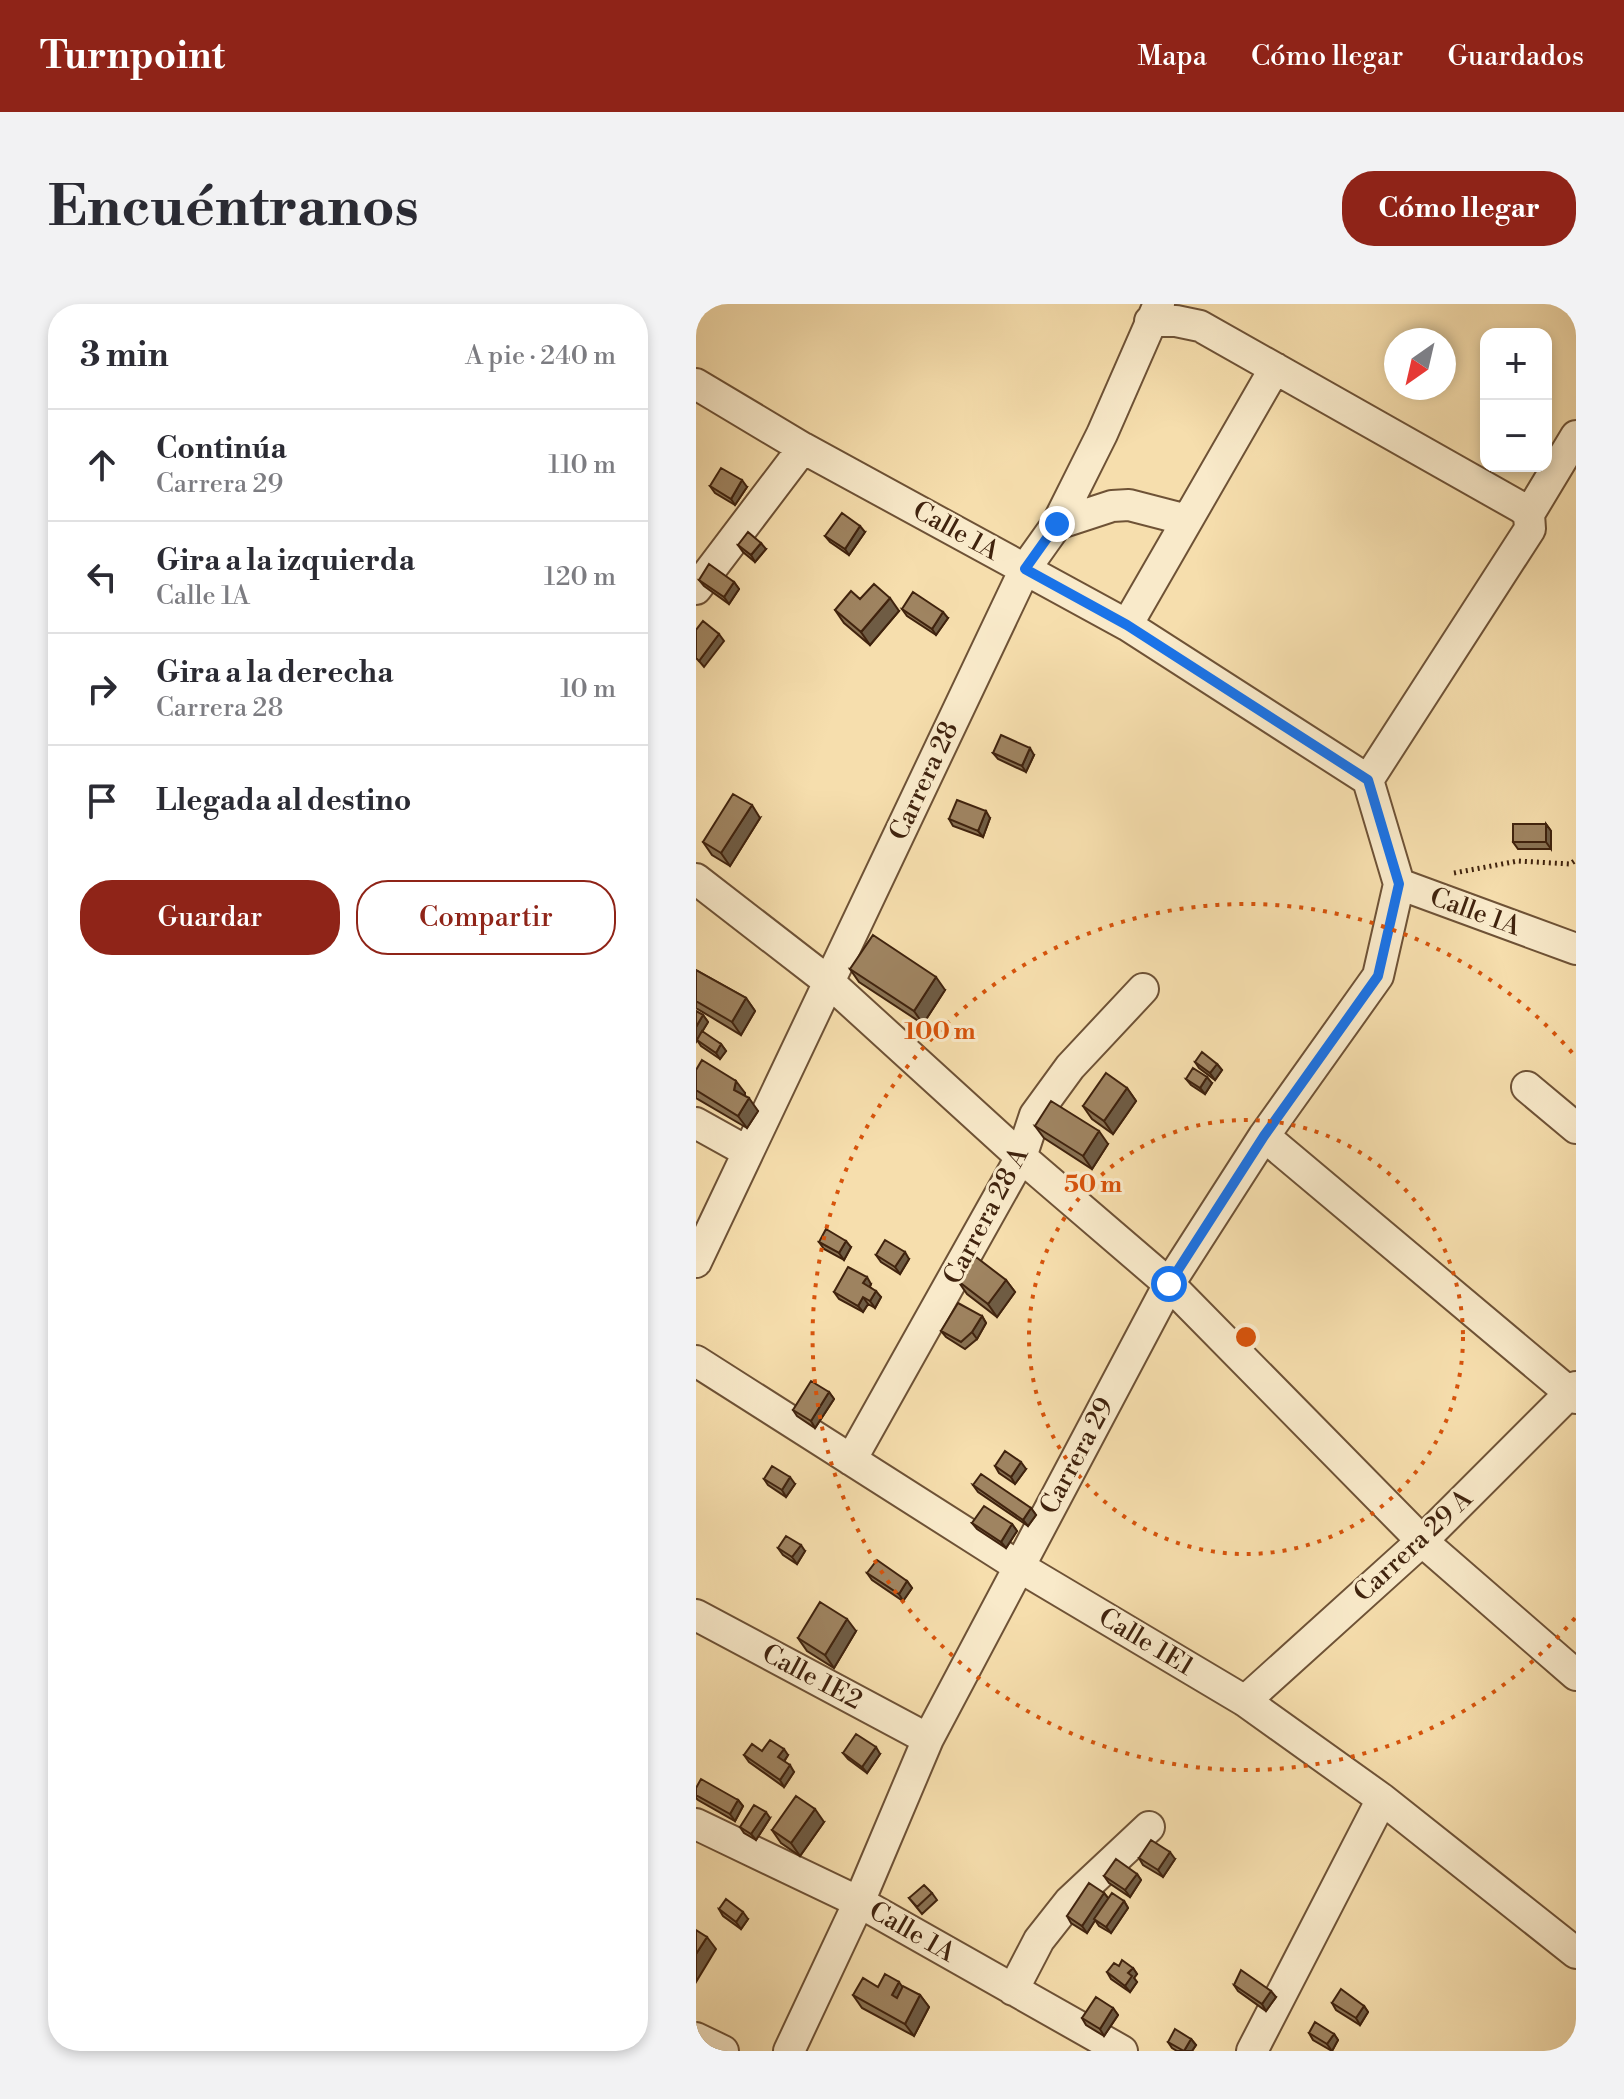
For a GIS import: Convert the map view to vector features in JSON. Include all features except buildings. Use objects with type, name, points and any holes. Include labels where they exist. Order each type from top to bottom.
[{"type":"street","points":[[1154,313],[1200,326],[1529,514]]},
{"type":"street","name":"Carrera 28","points":[[696,1262],[1025,569],[1057,524],[1102,434],[1154,313]]},
{"type":"street","points":[[1127,625],[1275,368]]},
{"type":"street","name":"Calle 1A","points":[[696,384],[803,448],[1127,625],[1368,780],[1399,884],[1576,949]]},
{"type":"street","points":[[1368,780],[1530,529],[1529,514],[1576,436]]},
{"type":"street","points":[[696,589],[803,448]]},
{"type":"street","points":[[1057,524],[1112,506],[1129,505],[1187,520]]},
{"type":"street","points":[[696,879],[829,982],[1021,1157],[1169,1284],[1422,1541],[1576,1675]]},
{"type":"street","name":"Carrera 29","points":[[789,2051],[859,1902],[928,1739],[1169,1284],[1264,1136],[1378,976],[1399,884]]},
{"type":"street","name":"Carrera 28 A","points":[[851,1460],[1021,1157],[1035,1115],[1070,1067],[1143,989]]},
{"type":"street","points":[[1527,1087],[1576,1128]]},
{"type":"street","points":[[696,1123],[748,1152]]},
{"type":"street","points":[[1264,1136],[1574,1393]]},
{"type":"street","name":"Calle 1E1","points":[[696,1361],[1018,1566],[1245,1701],[1382,1799],[1576,1953]]},
{"type":"street","name":"Carrera 29 A","points":[[1245,1701],[1422,1541],[1574,1393]]},
{"type":"street","name":"Calle 1E2","points":[[696,1615],[928,1739]]},
{"type":"street","points":[[1252,2051],[1382,1799]]},
{"type":"street","name":"Calle 1A","points":[[696,1824],[859,1902],[1122,2051]]},
{"type":"street","points":[[1013,1990],[1039,1940],[1069,1902],[1149,1827]]},
{"type":"street","points":[[696,2038],[723,2051]]},
{"type":"path","points":[[1443,876],[1518,861],[1570,864],[1576,860]]},
{"type":"route","points":[[1057,524],[1025,569],[1127,625],[1368,780],[1399,884],[1378,976],[1264,1136],[1169,1284]]}]
